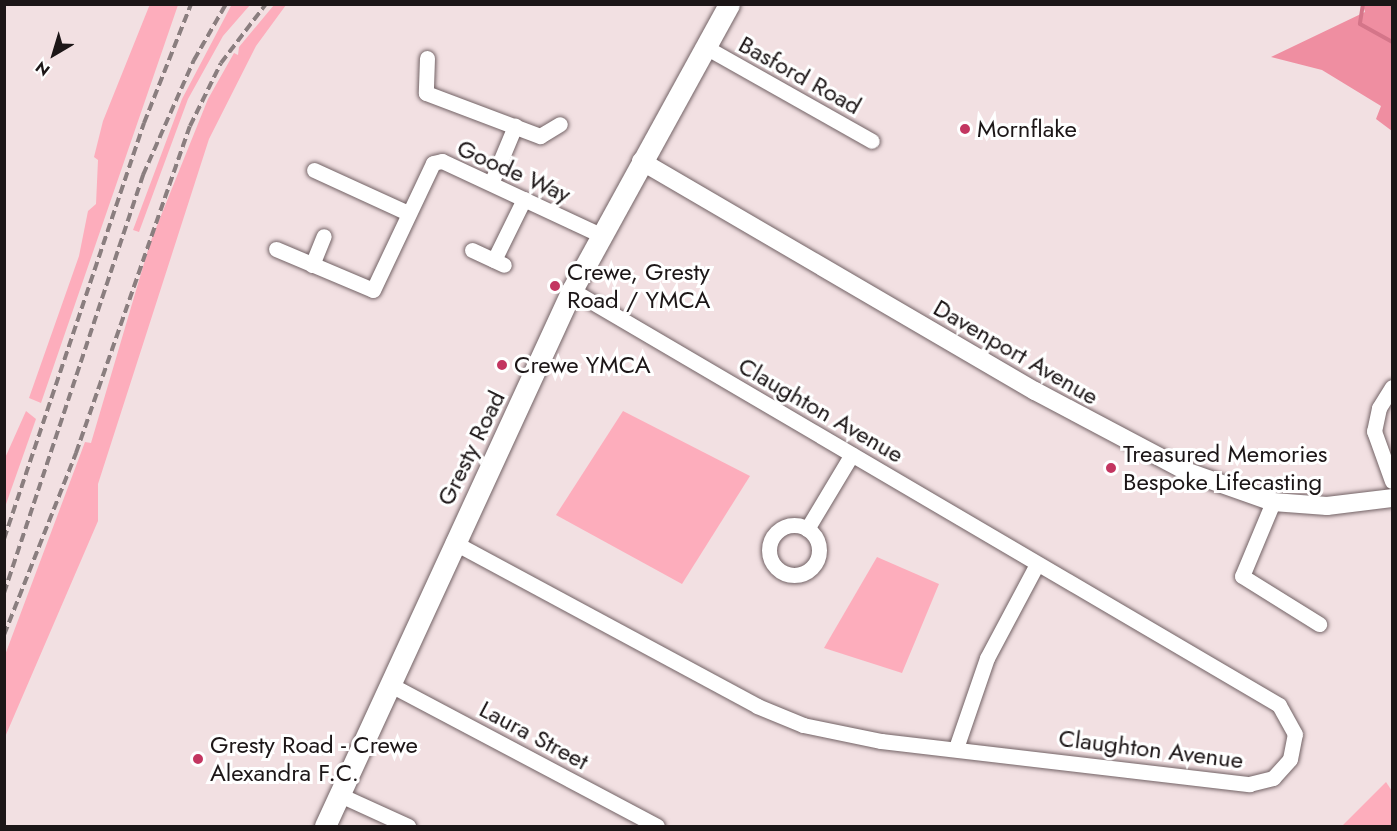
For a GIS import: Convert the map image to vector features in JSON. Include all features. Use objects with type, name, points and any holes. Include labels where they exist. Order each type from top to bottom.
[{"type":"main road","name":"Gresty Road","points":[[326,826],[453,542],[572,290],[641,161],[707,48],[729,4]]},
{"type":"street","name":"Basford Road","points":[[707,48],[872,141]]},
{"type":"street","points":[[428,58],[426,93],[540,136],[560,124]]},
{"type":"street","points":[[492,182],[515,126]]},
{"type":"street","name":"Goode Way","points":[[276,249],[373,290],[433,163],[442,161],[492,182],[601,235]]},
{"type":"street","name":"Davenport Avenue","points":[[641,161],[1080,417],[1188,472],[1273,502],[1336,506],[1392,498]]},
{"type":"street","points":[[314,170],[408,213]]},
{"type":"street","points":[[472,250],[499,262],[524,199]]},
{"type":"street","points":[[312,265],[324,236]]},
{"type":"street","name":"Claughton Avenue","points":[[453,542],[775,714],[881,741],[1250,784],[1273,778],[1290,759],[1293,726],[1279,705],[572,290]]},
{"type":"street","points":[[1392,387],[1379,408],[1374,431],[1392,481]]},
{"type":"street","points":[[807,529],[852,454]]},
{"type":"street","points":[[1273,502],[1242,576],[1319,624]]},
{"type":"street","points":[[956,748],[987,658],[1037,564]]},
{"type":"street","name":"Laura Street","points":[[389,684],[657,826]]},
{"type":"street","points":[[340,795],[408,826]]},
{"type":"street","points":[[624,826],[631,813]]},
{"type":"shaded area","points":[[150,4],[178,5],[41,403],[29,398],[79,256],[88,211],[96,204],[98,160],[94,157],[103,121]]},
{"type":"shaded area","points":[[232,4],[250,5],[223,36],[188,99],[139,232],[133,230],[182,99]]},
{"type":"shaded area","points":[[274,5],[286,5],[256,46],[209,139],[98,484],[98,521],[5,737],[5,655],[85,442],[91,443],[150,243],[208,99],[234,53],[238,55],[239,47]]},
{"type":"shaded area","points":[[1363,5],[1392,6],[1392,131],[1376,119],[1381,106],[1322,70],[1271,57],[1365,12]]},
{"type":"shaded area","points":[[26,411],[36,419],[5,507],[5,458]]},
{"type":"shaded area","points":[[623,411],[750,476],[682,584],[556,515]]},
{"type":"shaded area","points":[[877,557],[939,584],[902,673],[824,648]]},
{"type":"shaded area","points":[[1386,782],[1392,791],[1392,826],[1342,826]]},
{"type":"waterway","points":[[1363,4],[1360,24],[1392,42]]},
{"type":"railway","points":[[4,539],[144,123],[191,4]]},
{"type":"railway","points":[[4,593],[143,175],[194,60],[226,4]]},
{"type":"railway","points":[[4,635],[76,453],[190,126],[221,63],[266,4]]},
{"type":"place","name":"Mornflake","points":[[965,129]]},
{"type":"place","name":"Crewe, Gresty Road / YMCA","points":[[555,286]]},
{"type":"place","name":"Crewe YMCA","points":[[502,365]]},
{"type":"place","name":"Treasured Memories Bespoke Lifecasting","points":[[1111,468]]},
{"type":"place","name":"Gresty Road - Crewe Alexandra F.C.","points":[[198,759]]}]
